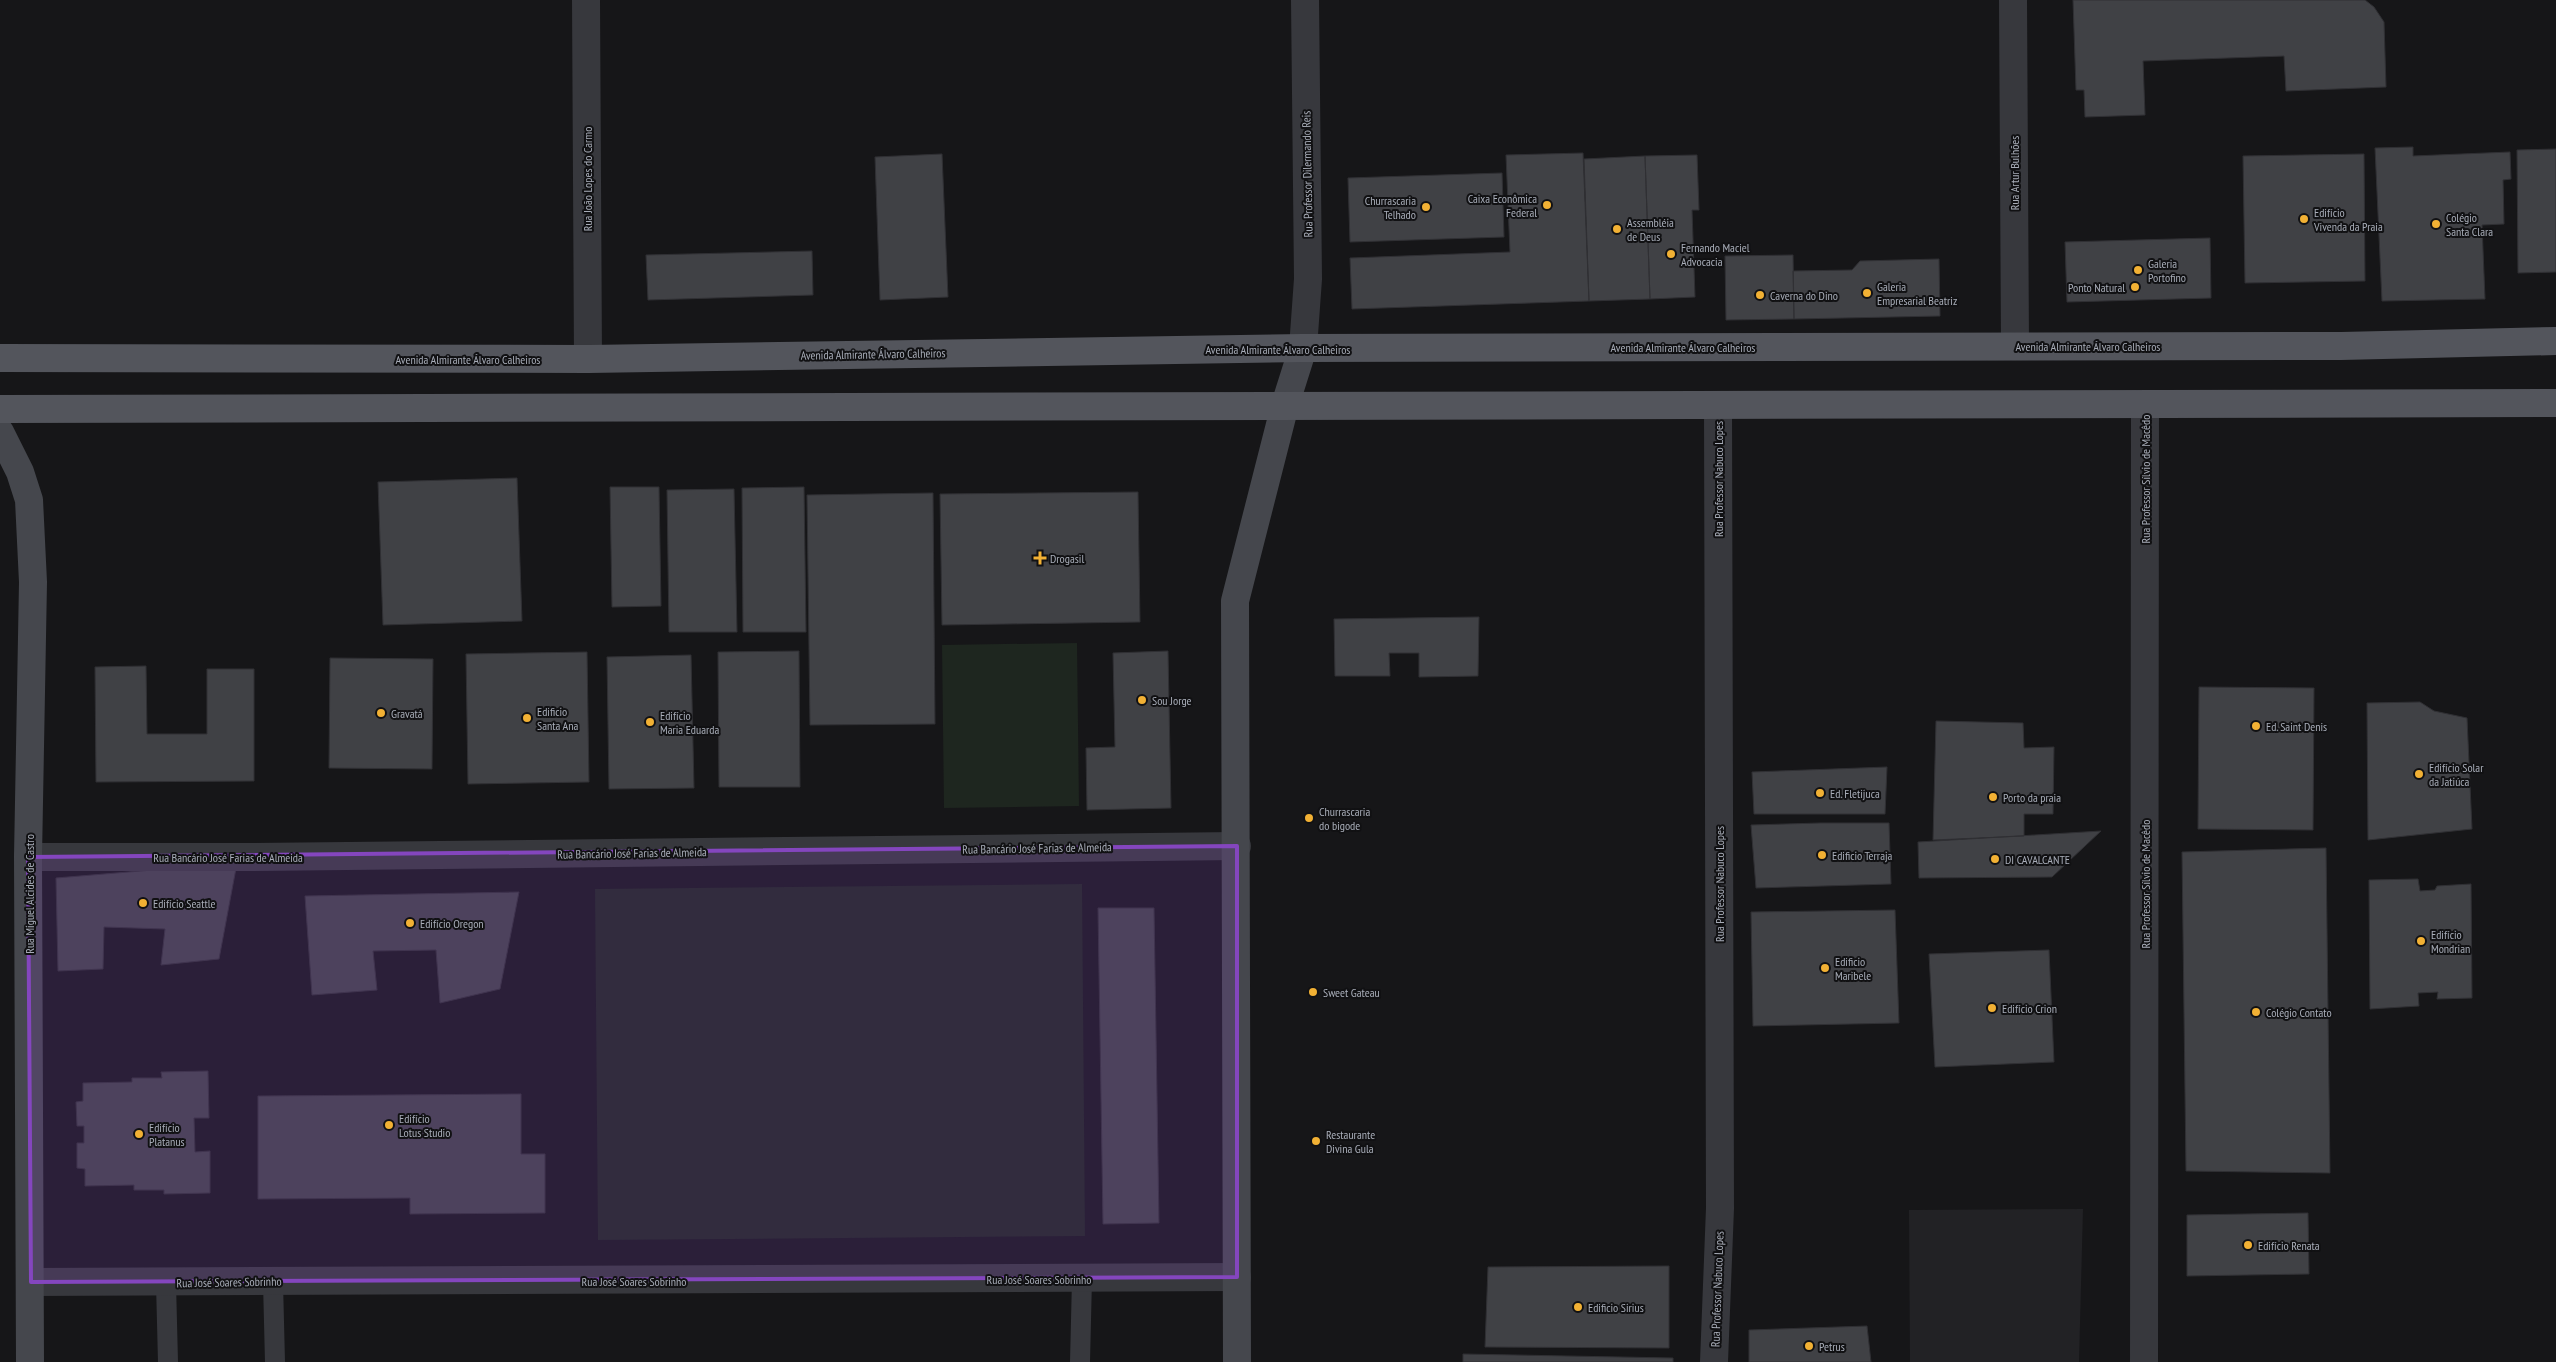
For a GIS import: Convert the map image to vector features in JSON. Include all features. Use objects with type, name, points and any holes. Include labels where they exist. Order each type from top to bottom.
[{"type":"main road","name":"Avenida Almirante Álvaro Calheiros","points":[[0,358],[588,359],[1303,348],[2340,346],[2556,341]]},
{"type":"main road","points":[[0,409],[2556,403]]},
{"type":"street","name":"Rua João Lopes do Carmo","points":[[586,0],[588,359]]},
{"type":"street","name":"Rua Professor Dilermando Reis","points":[[1303,348],[1308,280],[1305,0]]},
{"type":"street","name":"Rua Artur Bulhões","points":[[2013,0],[2015,346]]},
{"type":"street","points":[[1237,1362],[1235,601],[1284,405],[1303,348]]},
{"type":"street","name":"Rua Professor Sílvio de Macêdo","points":[[2144,1362],[2145,405]]},
{"type":"street","name":"Rua Professor Nabuco Lopes","points":[[1714,1362],[1720,1208],[1718,406]]},
{"type":"street","name":"Rua Miguel Alcides de Castro","points":[[0,432],[20,472],[29,500],[33,582],[28,857],[30,1362]]},
{"type":"street","name":"Rua Bancário José Farias de Almeida","points":[[28,857],[254,857],[1237,846]]},
{"type":"street","name":"Rua José Soares Sobrinho","points":[[30,1282],[166,1283],[1237,1277]]},
{"type":"lane","points":[[1080,1362],[1082,1279]]},
{"type":"lane","points":[[273,1282],[275,1362]]},
{"type":"lane","points":[[166,1283],[168,1362]]},
{"type":"highlighted area","points":[[1237,846],[1237,1277],[31,1282],[28,857]]},
{"type":"shaded area","points":[[1077,643],[1079,806],[944,808],[942,645]]},
{"type":"shaded area","points":[[1082,884],[1085,1236],[598,1240],[595,889]]},
{"type":"shaded area","points":[[2083,1209],[2079,1362],[1910,1362],[1909,1210]]},
{"type":"building","points":[[2073,0],[2365,0],[2374,7],[2384,22],[2386,87],[2286,91],[2284,56],[2143,61],[2145,115],[2085,117],[2084,90],[2076,90]]},
{"type":"building","name":"Colégio Santa Clara","points":[[2413,147],[2413,156],[2510,152],[2511,179],[2503,180],[2504,224],[2482,225],[2485,299],[2382,301],[2375,148]]},
{"type":"building","points":[[2556,149],[2556,272],[2518,273],[2517,150]]},
{"type":"building","name":"Caixa Econômica Federal","points":[[1583,153],[1589,301],[1352,309],[1350,258],[1510,252],[1506,155]]},
{"type":"building","points":[[942,154],[948,297],[880,300],[875,157]]},
{"type":"building","name":"Edifício Vivenda da Praia","points":[[2364,154],[2365,281],[2245,283],[2243,156]]},
{"type":"building","name":"Fernando Maciel Advocacia","points":[[1697,155],[1699,210],[1692,210],[1695,297],[1650,299],[1645,156]]},
{"type":"building","name":"Assembléia de Deus","points":[[1645,156],[1650,299],[1589,301],[1584,159]]},
{"type":"building","name":"Churrascaria Telhado","points":[[1502,173],[1504,237],[1350,242],[1348,178]]},
{"type":"building","name":"Galeria Portofino","points":[[2210,238],[2211,298],[2067,302],[2065,242]]},
{"type":"building","points":[[812,251],[813,295],[648,300],[646,255]]},
{"type":"building","name":"Caverna do Dino","points":[[1793,255],[1794,319],[1726,320],[1725,256]]},
{"type":"building","name":"Galeria Empresarial Beatriz","points":[[1939,259],[1940,316],[1794,319],[1793,271],[1852,270],[1860,261]]},
{"type":"building","points":[[517,478],[522,621],[383,625],[378,482]]},
{"type":"building","points":[[610,487],[659,487],[661,606],[612,607]]},
{"type":"building","points":[[804,487],[806,632],[743,632],[742,488]]},
{"type":"building","points":[[734,489],[737,632],[669,632],[667,490]]},
{"type":"building","name":"Drogasil","points":[[1138,492],[1140,622],[942,625],[940,494]]},
{"type":"building","points":[[933,493],[935,724],[810,725],[807,495]]},
{"type":"building","points":[[1479,617],[1478,676],[1419,677],[1419,653],[1389,653],[1390,676],[1335,676],[1334,619]]},
{"type":"building","name":"Edifício Maria Eduarda","points":[[799,651],[800,787],[719,787],[718,652]]},
{"type":"building","name":"Sou Jorge","points":[[1168,651],[1171,808],[1087,810],[1086,748],[1115,747],[1113,653]]},
{"type":"building","name":"Edificio Santa Ana","points":[[587,652],[589,782],[468,784],[466,654]]},
{"type":"building","name":"Edifício Maria Eduarda","points":[[691,655],[694,788],[609,789],[607,657]]},
{"type":"building","name":"Gravatá","points":[[330,658],[433,659],[432,769],[329,768]]},
{"type":"building","points":[[146,666],[147,734],[207,734],[207,669],[254,669],[254,781],[96,782],[95,667]]},
{"type":"building","name":"Ed. Saint Denis","points":[[2199,687],[2314,688],[2313,830],[2198,829]]},
{"type":"building","name":"Edifício Solar da Jatiúca","points":[[2420,702],[2434,711],[2467,718],[2472,829],[2368,840],[2367,703]]},
{"type":"building","name":"Porto da praia","points":[[1936,721],[2023,723],[2024,748],[2054,747],[2053,814],[2024,814],[2024,836],[1933,840]]},
{"type":"building","name":"Ed. Fletijuca","points":[[1887,767],[1885,814],[1754,814],[1752,772]]},
{"type":"building","name":"Edificio Terraja","points":[[1889,823],[1891,884],[1756,888],[1751,825]]},
{"type":"building","name":"DI CAVALCANTE","points":[[2101,831],[2052,877],[1919,878],[1918,842]]},
{"type":"building","name":"Colégio Contato","points":[[2326,848],[2330,1173],[2186,1171],[2182,852]]},
{"type":"building","name":"Edifício Seattle","points":[[237,863],[219,959],[161,965],[165,929],[104,927],[103,969],[58,971],[56,878]]},
{"type":"building","name":"Edifício Mondrian","points":[[2418,879],[2420,891],[2435,890],[2437,886],[2471,884],[2472,998],[2437,999],[2438,992],[2418,993],[2419,1006],[2370,1009],[2369,880]]},
{"type":"building","name":"Edifício Oregon","points":[[519,892],[500,989],[440,1003],[436,950],[373,951],[377,990],[312,995],[305,896]]},
{"type":"building","points":[[1098,908],[1154,908],[1159,1223],[1103,1224]]},
{"type":"building","name":"Edificio Maribele","points":[[1895,910],[1899,1023],[1753,1026],[1751,912]]},
{"type":"building","name":"Edifício Crion","points":[[2049,950],[2054,1062],[1935,1067],[1929,954]]},
{"type":"building","name":"Edifício Platanus","points":[[208,1071],[209,1118],[194,1118],[195,1152],[210,1151],[210,1193],[164,1194],[164,1190],[134,1190],[134,1185],[85,1186],[85,1169],[77,1168],[77,1143],[84,1143],[84,1126],[77,1126],[76,1102],[83,1101],[83,1083],[132,1082],[132,1078],[162,1078],[161,1072]]},
{"type":"building","name":"Edifício Lotus Studio","points":[[521,1094],[521,1154],[545,1154],[545,1213],[410,1214],[410,1198],[258,1199],[258,1096]]},
{"type":"building","name":"Edifício Renata","points":[[2308,1213],[2309,1274],[2187,1276],[2187,1215]]},
{"type":"building","name":"Edificio Sirius","points":[[1669,1266],[1669,1348],[1485,1347],[1488,1267]]},
{"type":"building","name":"Petrus","points":[[1867,1326],[1871,1362],[1749,1362],[1749,1330]]},
{"type":"building","points":[[1463,1354],[1673,1358],[1673,1362],[1463,1362]]},
{"type":"place","name":"Caixa Econômica Federal","points":[[1547,205]]},
{"type":"place","name":"Churrascaria Telhado","points":[[1426,207]]},
{"type":"place","name":"Edifício Vivenda da Praia","points":[[2304,219]]},
{"type":"place","name":"Colégio Santa Clara","points":[[2436,224]]},
{"type":"place","name":"Assembléia de Deus","points":[[1617,229]]},
{"type":"place","name":"Fernando Maciel Advocacia","points":[[1671,254]]},
{"type":"place","name":"Galeria Portofino","points":[[2138,270]]},
{"type":"place","name":"Ponto Natural","points":[[2135,287]]},
{"type":"place","name":"Galeria Empresarial Beatriz","points":[[1867,293]]},
{"type":"place","name":"Caverna do Dino","points":[[1760,295]]},
{"type":"place","name":"Drogasil","points":[[1040,558]]},
{"type":"place","name":"Sou Jorge","points":[[1142,700]]},
{"type":"place","name":"Gravatá","points":[[381,713]]},
{"type":"place","name":"Edificio Santa Ana","points":[[527,718]]},
{"type":"place","name":"Edifício Maria Eduarda","points":[[650,722]]},
{"type":"place","name":"Ed. Saint Denis","points":[[2256,726]]},
{"type":"place","name":"Edifício Solar da Jatiúca","points":[[2419,774]]},
{"type":"place","name":"Ed. Fletijuca","points":[[1820,793]]},
{"type":"place","name":"Porto da praia","points":[[1993,797]]},
{"type":"place","name":"Churrascaria do bigode","points":[[1309,818]]},
{"type":"place","name":"Edificio Terraja","points":[[1822,855]]},
{"type":"place","name":"DI CAVALCANTE","points":[[1995,859]]},
{"type":"place","name":"Edifício Seattle","points":[[143,903]]},
{"type":"place","name":"Edifício Oregon","points":[[410,923]]},
{"type":"place","name":"Edifício Mondrian","points":[[2421,941]]},
{"type":"place","name":"Edificio Maribele","points":[[1825,968]]},
{"type":"place","name":"Sweet Gateau","points":[[1313,992]]},
{"type":"place","name":"Edifício Crion","points":[[1992,1008]]},
{"type":"place","name":"Colégio Contato","points":[[2256,1012]]},
{"type":"place","name":"Edifício Lotus Studio","points":[[389,1125]]},
{"type":"place","name":"Edifício Platanus","points":[[139,1134]]},
{"type":"place","name":"Restaurante Divina Gula","points":[[1316,1141]]},
{"type":"place","name":"Edifício Renata","points":[[2248,1245]]},
{"type":"place","name":"Edificio Sirius","points":[[1578,1307]]},
{"type":"place","name":"Petrus","points":[[1809,1346]]}]
